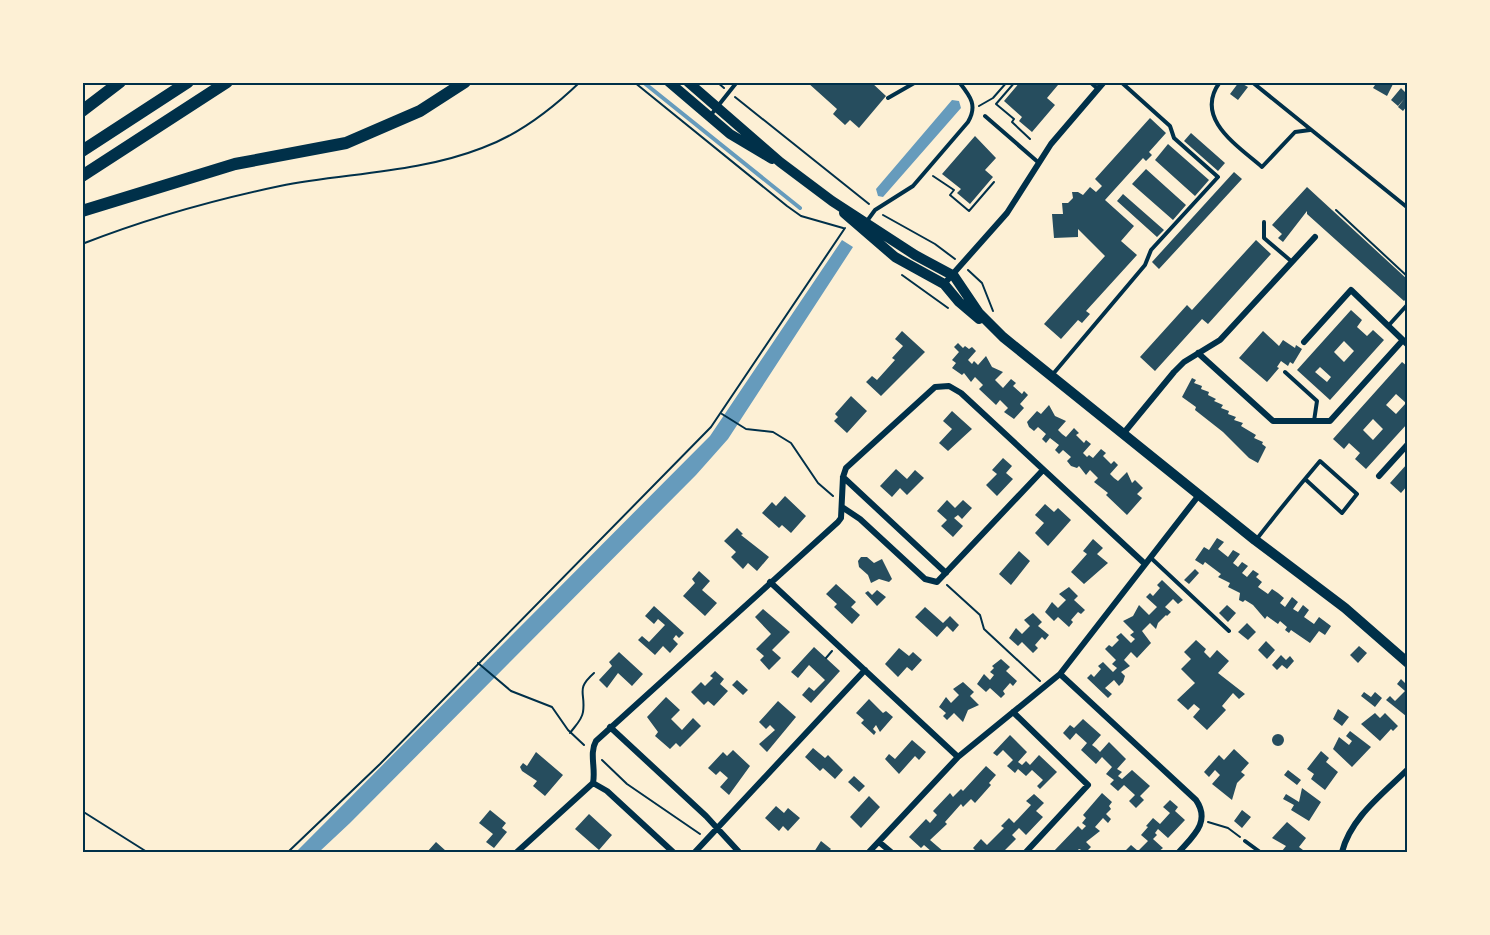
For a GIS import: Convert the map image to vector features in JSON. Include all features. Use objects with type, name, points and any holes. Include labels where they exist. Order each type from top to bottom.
[{"type":"highway","points":[[82,111],[120,82]]},
{"type":"highway","points":[[82,151],[188,82]]},
{"type":"highway","points":[[82,176],[227,82]]},
{"type":"highway","points":[[82,211],[235,164],[346,143],[383,129],[420,111],[465,82]]},
{"type":"main road","points":[[669,82],[713,112],[863,225],[895,257],[944,284],[964,307],[1255,540],[1345,608],[1407,663]]},
{"type":"main road","points":[[688,82],[713,112]]},
{"type":"main road","points":[[863,225],[954,276],[979,313],[1003,337]]},
{"type":"street","points":[[944,284],[963,266],[1007,213],[1051,144],[1104,82]]},
{"type":"street","points":[[1123,435],[1174,372],[1198,353],[1220,340],[1315,237]]},
{"type":"street","points":[[1198,353],[1273,421],[1330,421],[1405,343],[1351,290],[1304,342]]},
{"type":"street","points":[[517,852],[593,783],[595,774],[593,746],[610,727],[838,522],[842,507],[843,477],[852,460],[928,391],[941,386],[949,386],[961,393],[1144,563]]},
{"type":"street","points":[[1379,476],[1407,444]]},
{"type":"street","points":[[842,507],[860,519],[932,583],[943,576],[1043,470]]},
{"type":"street","points":[[843,477],[943,576]]},
{"type":"street","points":[[869,852],[958,756],[1060,674],[1199,495]]},
{"type":"street","points":[[770,582],[958,756]]},
{"type":"street","points":[[695,852],[865,670]]},
{"type":"street","points":[[1060,674],[1196,800],[1202,809],[1203,820],[1198,831],[1179,852]]},
{"type":"street","points":[[1013,712],[1088,785],[1026,852]]},
{"type":"street","points":[[610,727],[717,828],[739,852]]},
{"type":"street","points":[[1342,852],[1345,842],[1366,809],[1407,769]]},
{"type":"street","points":[[593,783],[607,791],[673,852]]},
{"type":"street","points":[[879,842],[891,852]]},
{"type":"lane","points":[[713,112],[737,82]]},
{"type":"lane","points":[[888,98],[916,82]]},
{"type":"lane","points":[[863,225],[875,210],[913,186],[968,122],[974,108],[970,96],[959,82]]},
{"type":"lane","points":[[1090,82],[1098,89]]},
{"type":"lane","points":[[1051,376],[1145,265],[1151,250],[1218,177],[1174,138],[1170,126],[1121,82]]},
{"type":"lane","points":[[1220,82],[1212,102],[1212,115],[1219,128],[1262,167],[1294,132],[1311,130]]},
{"type":"lane","points":[[1252,82],[1407,208]]},
{"type":"lane","points":[[985,116],[1039,163]]},
{"type":"lane","points":[[1264,222],[1264,238],[1291,261]]},
{"type":"lane","points":[[1389,325],[1407,304]]},
{"type":"lane","points":[[1285,372],[1317,401],[1314,421]]},
{"type":"lane","points":[[1255,540],[1305,479],[1320,461],[1357,494],[1342,513],[1305,479]]},
{"type":"lane","points":[[1150,557],[1229,631]]},
{"type":"lane","points":[[1245,841],[1260,852]]},
{"type":"path","points":[[82,244],[211,203],[278,187],[423,165],[482,148],[535,120],[580,82]]},
{"type":"path","points":[[288,852],[325,819],[723,415],[844,228],[801,216],[634,82]]},
{"type":"path","points":[[717,82],[875,210],[935,244],[963,266],[982,283],[993,312]]},
{"type":"path","points":[[985,116],[974,108],[993,98],[1007,82]]},
{"type":"path","points":[[1014,82],[996,104],[1014,119],[1012,122],[1030,139]]},
{"type":"path","points":[[933,176],[954,190],[950,195],[969,211],[994,182]]},
{"type":"path","points":[[1336,210],[1407,277]]},
{"type":"path","points":[[927,294],[935,301]]},
{"type":"path","points":[[723,415],[752,431],[773,432],[791,443],[818,483],[842,507]]},
{"type":"path","points":[[943,576],[981,615],[984,629],[1045,686]]},
{"type":"path","points":[[479,664],[498,682]]},
{"type":"path","points":[[570,733],[580,721],[583,711],[580,691],[585,681],[594,673]]},
{"type":"path","points":[[82,811],[147,852]]},
{"type":"path","points":[[1203,820],[1228,828],[1245,841]]},
{"type":"water","points":[[952,100],[959,101],[961,108],[883,197],[878,196],[876,189]]},
{"type":"water","points":[[842,240],[853,247],[728,439],[696,475],[350,823],[319,852],[296,852],[710,436]]},
{"type":"building","points":[[807,82],[871,82],[886,96],[859,128],[850,120],[845,125],[833,114],[837,109]]},
{"type":"building","points":[[1020,82],[1055,82],[1058,85],[1047,98],[1055,105],[1032,132],[1019,121],[1022,117],[1004,101]]},
{"type":"building","points":[[1239,82],[1248,87],[1238,100],[1230,94]]},
{"type":"building","points":[[1377,82],[1394,82],[1387,96],[1373,88]]},
{"type":"building","points":[[1401,88],[1407,94],[1407,106],[1403,111],[1398,107],[1404,99],[1398,106],[1391,100]]},
{"type":"building","points":[[1150,118],[1166,133],[1149,152],[1152,155],[1146,161],[1143,158],[1105,200],[1134,226],[1121,241],[1137,255],[1086,311],[1090,314],[1082,323],[1078,320],[1061,339],[1044,324],[1105,256],[1078,229],[1078,237],[1054,238],[1052,214],[1063,214],[1062,203],[1068,203],[1073,198],[1072,192],[1083,195],[1090,187],[1096,192],[1102,186],[1095,179]]},
{"type":"building","points":[[1191,133],[1225,163],[1218,171],[1184,141]]},
{"type":"building","points":[[975,136],[996,158],[985,170],[993,177],[970,204],[957,193],[961,189],[942,174]]},
{"type":"building","points":[[1168,144],[1209,180],[1195,196],[1155,160]]},
{"type":"building","points":[[1146,169],[1186,205],[1173,220],[1132,184]]},
{"type":"building","points":[[1234,172],[1242,179],[1159,269],[1152,262]]},
{"type":"building","points":[[1307,187],[1407,279],[1407,298],[1404,301],[1307,214],[1307,211],[1283,242],[1278,238],[1282,234],[1272,225]]},
{"type":"building","points":[[1123,194],[1164,230],[1157,237],[1117,201]]},
{"type":"building","points":[[1256,240],[1271,254],[1208,324],[1202,319],[1155,371],[1140,357],[1187,305],[1192,310]]},
{"type":"building","points":[[1351,310],[1362,320],[1357,327],[1367,336],[1373,330],[1384,340],[1330,400],[1297,370]],"holes":[[[1344,341],[1354,351],[1344,362],[1334,352]],[[1320,367],[1331,377],[1327,382],[1315,372]]]},
{"type":"building","points":[[902,331],[925,352],[881,396],[866,382],[872,376],[877,380],[895,360],[892,358],[903,346],[895,339]]},
{"type":"building","points":[[1263,331],[1279,346],[1283,340],[1295,348],[1296,345],[1302,349],[1293,364],[1290,362],[1288,366],[1281,361],[1277,367],[1279,368],[1267,382],[1239,358]]},
{"type":"building","points":[[958,343],[963,348],[972,347],[976,351],[968,360],[972,364],[974,361],[978,365],[986,356],[992,367],[1003,372],[995,380],[1003,388],[1011,379],[1016,383],[1013,386],[1022,394],[1024,391],[1028,395],[1020,404],[1024,408],[1014,419],[1004,412],[1008,408],[1000,400],[996,405],[979,389],[983,385],[975,377],[971,382],[964,373],[962,375],[952,368],[956,363],[952,360],[959,352],[954,347]]},
{"type":"building","points":[[1402,362],[1407,366],[1407,424],[1366,469],[1355,459],[1360,453],[1349,443],[1344,449],[1333,439]],"holes":[[[1396,394],[1406,403],[1396,414],[1386,405]],[[1373,419],[1383,429],[1373,440],[1363,430]]]},
{"type":"building","points":[[1192,378],[1196,380],[1194,383],[1202,386],[1201,389],[1209,392],[1208,395],[1216,399],[1214,401],[1223,405],[1221,408],[1236,417],[1234,420],[1243,423],[1241,426],[1256,435],[1254,438],[1263,442],[1262,444],[1266,447],[1258,463],[1249,458],[1223,432],[1195,410],[1196,407],[1182,397]]},
{"type":"building","points":[[851,396],[867,411],[847,433],[834,421],[838,417],[835,414]]},
{"type":"building","points":[[1049,405],[1055,416],[1066,421],[1058,430],[1062,434],[1066,437],[1074,428],[1079,433],[1076,435],[1084,443],[1086,440],[1091,444],[1083,453],[1087,457],[1089,455],[1093,458],[1101,449],[1106,453],[1103,456],[1111,464],[1114,461],[1118,465],[1110,474],[1114,478],[1118,481],[1127,472],[1132,483],[1135,480],[1143,488],[1137,494],[1142,498],[1127,515],[1106,495],[1108,493],[1094,482],[1098,478],[1090,470],[1086,475],[1079,466],[1077,468],[1071,466],[1067,461],[1071,457],[1063,450],[1059,454],[1055,450],[1059,445],[1050,438],[1046,443],[1042,439],[1046,434],[1038,427],[1034,431],[1029,427],[1027,422],[1037,411],[1041,414]]},
{"type":"building","points":[[952,411],[972,429],[948,451],[939,443],[952,429],[943,421]]},
{"type":"building","points":[[1003,458],[1012,466],[1006,473],[1013,479],[997,496],[986,485],[997,474],[992,470]]},
{"type":"building","points":[[1407,464],[1407,486],[1401,493],[1390,483]]},
{"type":"building","points":[[896,469],[907,479],[915,470],[924,478],[907,495],[900,488],[892,497],[880,486]]},
{"type":"building","points":[[785,496],[806,516],[791,533],[782,525],[779,528],[762,513],[772,502],[776,506]]},
{"type":"building","points":[[947,500],[955,508],[963,500],[972,508],[962,519],[958,515],[954,518],[963,526],[953,537],[941,526],[947,520],[937,511]]},
{"type":"building","points":[[1045,504],[1054,512],[1058,508],[1071,520],[1048,546],[1035,533],[1044,523],[1035,515]]},
{"type":"building","points":[[737,528],[743,534],[741,535],[769,557],[757,571],[748,563],[743,569],[731,557],[736,552],[724,541]]},
{"type":"building","points":[[1217,538],[1224,542],[1218,549],[1228,557],[1233,550],[1240,554],[1233,563],[1238,567],[1242,562],[1248,566],[1242,573],[1247,577],[1253,570],[1259,574],[1256,577],[1262,582],[1258,587],[1268,594],[1272,589],[1278,593],[1284,598],[1280,603],[1285,607],[1292,597],[1298,602],[1293,609],[1298,612],[1303,605],[1309,610],[1304,617],[1314,624],[1319,617],[1331,626],[1325,635],[1319,631],[1310,643],[1291,630],[1289,633],[1285,630],[1287,627],[1280,621],[1278,624],[1267,616],[1265,619],[1253,605],[1245,600],[1243,602],[1239,600],[1240,593],[1228,587],[1230,583],[1218,577],[1221,574],[1205,562],[1203,565],[1195,560],[1204,547],[1209,550]]},
{"type":"building","points":[[1093,539],[1103,548],[1097,554],[1108,563],[1084,584],[1071,572],[1087,554],[1083,551]]},
{"type":"building","points":[[1019,551],[1030,561],[1011,585],[999,574]]},
{"type":"building","points":[[861,557],[867,557],[874,563],[882,559],[892,579],[889,582],[879,579],[871,583],[868,575],[859,567],[858,561]]},
{"type":"building","points":[[1195,569],[1199,573],[1189,584],[1184,580]]},
{"type":"building","points":[[699,571],[710,581],[702,590],[717,603],[705,616],[683,596],[695,583],[692,579]]},
{"type":"building","points":[[1162,580],[1183,600],[1178,604],[1173,599],[1165,607],[1171,612],[1158,623],[1156,629],[1150,623],[1142,631],[1151,643],[1137,658],[1131,652],[1124,660],[1130,666],[1121,672],[1125,676],[1119,686],[1114,680],[1105,688],[1112,694],[1108,698],[1087,678],[1091,674],[1094,677],[1101,669],[1098,666],[1103,662],[1113,672],[1117,668],[1112,664],[1116,660],[1105,649],[1109,645],[1112,647],[1119,640],[1116,637],[1121,633],[1131,643],[1135,639],[1130,635],[1134,632],[1123,621],[1133,616],[1139,605],[1149,615],[1157,607],[1146,597],[1150,593],[1153,596],[1160,588],[1157,585]]},
{"type":"building","points":[[836,584],[856,602],[851,607],[860,615],[852,624],[834,607],[837,604],[826,594]]},
{"type":"building","points":[[1069,587],[1078,596],[1074,600],[1085,610],[1081,614],[1078,612],[1071,620],[1073,622],[1069,627],[1058,617],[1054,621],[1045,612],[1052,602],[1058,608],[1066,600],[1059,594]]},
{"type":"building","points":[[877,590],[886,597],[877,606],[865,593],[868,591],[872,595]]},
{"type":"building","points":[[1227,605],[1236,613],[1228,622],[1219,613]]},
{"type":"building","points":[[654,606],[684,633],[679,638],[676,635],[673,639],[678,644],[670,653],[663,646],[655,655],[638,640],[642,636],[649,642],[665,625],[658,619],[654,624],[645,616]]},
{"type":"building","points":[[925,607],[943,623],[950,616],[959,625],[953,632],[947,626],[937,637],[915,617]]},
{"type":"building","points":[[763,609],[790,632],[772,650],[781,658],[769,670],[760,660],[764,656],[756,649],[771,634],[755,617]]},
{"type":"building","points":[[1033,613],[1042,622],[1038,626],[1049,635],[1045,640],[1042,637],[1035,645],[1038,648],[1033,653],[1022,642],[1018,646],[1009,638],[1016,628],[1022,634],[1030,626],[1024,620]]},
{"type":"building","points":[[1247,623],[1256,632],[1248,640],[1238,632]]},
{"type":"building","points":[[1196,640],[1206,649],[1204,652],[1210,658],[1217,650],[1229,661],[1218,673],[1245,694],[1239,699],[1233,693],[1222,706],[1226,710],[1207,730],[1193,717],[1200,709],[1194,704],[1188,710],[1177,700],[1195,683],[1181,669],[1191,659],[1184,652]]},
{"type":"building","points":[[1266,641],[1275,650],[1267,659],[1258,650]]},
{"type":"building","points":[[1359,646],[1367,653],[1358,663],[1350,655]]},
{"type":"building","points":[[814,647],[840,671],[811,703],[802,695],[809,687],[814,691],[825,680],[809,665],[798,678],[791,672]]},
{"type":"building","points":[[899,648],[909,656],[913,652],[922,660],[912,671],[907,667],[898,677],[885,664]]},
{"type":"building","points":[[619,652],[643,674],[632,686],[618,673],[607,688],[599,680],[612,666],[609,662]]},
{"type":"building","points":[[1281,655],[1286,660],[1290,656],[1294,661],[1287,669],[1282,665],[1277,670],[1272,665]]},
{"type":"building","points":[[1001,659],[1010,667],[1006,671],[1017,681],[1013,686],[1010,683],[1003,691],[1005,694],[1001,698],[990,688],[986,692],[977,684],[984,674],[990,680],[994,675],[990,672],[994,668],[992,666]]},
{"type":"building","points":[[715,671],[724,679],[720,684],[728,691],[714,706],[708,701],[704,705],[691,692],[701,682],[705,686],[713,678],[710,676]]},
{"type":"building","points":[[1401,679],[1407,685],[1406,716],[1386,700],[1390,696],[1395,701],[1405,691],[1397,684]]},
{"type":"building","points":[[737,680],[748,690],[743,695],[732,685]]},
{"type":"building","points":[[963,682],[974,692],[970,696],[979,705],[968,710],[963,722],[954,713],[947,720],[943,716],[946,713],[939,707],[946,697],[951,703],[959,695],[953,689]]},
{"type":"building","points":[[1364,692],[1371,697],[1375,692],[1382,698],[1375,707],[1361,696]]},
{"type":"building","points":[[666,697],[680,710],[671,719],[682,730],[693,718],[701,726],[680,747],[676,743],[670,749],[655,736],[658,732],[647,717]]},
{"type":"building","points":[[869,699],[883,713],[886,711],[893,717],[880,732],[876,725],[873,729],[876,732],[874,735],[861,723],[864,720],[856,713]]},
{"type":"building","points":[[778,701],[796,717],[767,752],[759,744],[775,730],[770,725],[766,729],[759,722]]},
{"type":"building","points":[[1338,709],[1349,717],[1342,726],[1333,719]]},
{"type":"building","points":[[1375,713],[1380,718],[1385,713],[1398,726],[1393,731],[1391,729],[1380,741],[1361,724]]},
{"type":"building","points":[[1083,719],[1101,735],[1092,745],[1100,752],[1109,742],[1126,759],[1117,769],[1122,772],[1118,776],[1122,779],[1132,770],[1150,786],[1140,796],[1144,800],[1136,808],[1129,801],[1135,795],[1124,785],[1118,791],[1110,784],[1114,780],[1106,774],[1112,767],[1102,757],[1096,764],[1081,750],[1087,743],[1076,733],[1070,740],[1063,733],[1070,725],[1074,728]]},
{"type":"building","points":[[1350,731],[1371,747],[1352,767],[1333,749],[1339,737],[1349,745],[1352,741],[1346,736]]},
{"type":"building","points":[[1278,734],[1284,740],[1278,746],[1272,740]]},
{"type":"building","points":[[1010,735],[1027,752],[1018,762],[1022,765],[1026,761],[1030,765],[1039,755],[1057,772],[1040,789],[1037,786],[1043,780],[1032,770],[1026,776],[1018,769],[1015,773],[1007,766],[1013,760],[1003,750],[997,756],[993,753]]},
{"type":"building","points":[[912,740],[926,752],[919,760],[915,756],[899,774],[885,759],[889,754],[895,759]]},
{"type":"building","points":[[813,748],[825,758],[828,755],[843,770],[835,779],[823,768],[820,771],[805,757]]},
{"type":"building","points":[[1234,749],[1249,763],[1241,772],[1245,775],[1237,783],[1232,800],[1212,784],[1220,775],[1215,770],[1209,777],[1204,772],[1219,755],[1224,760]]},
{"type":"building","points":[[733,750],[750,766],[729,795],[720,787],[728,778],[720,771],[716,775],[708,768],[723,752],[727,756]]},
{"type":"building","points":[[1321,751],[1329,758],[1326,762],[1338,772],[1325,790],[1311,779],[1314,774],[1307,769]]},
{"type":"building","points":[[536,752],[563,775],[545,796],[533,786],[537,781],[522,771],[520,767],[523,763],[527,766]]},
{"type":"building","points":[[986,766],[996,775],[989,783],[991,785],[975,803],[971,799],[963,807],[961,804],[945,822],[947,824],[930,840],[944,852],[932,852],[924,845],[921,848],[909,837],[926,819],[930,823],[937,815],[933,811],[950,793],[953,797],[961,789],[963,791]]},
{"type":"building","points":[[1288,770],[1301,780],[1297,785],[1284,775]]},
{"type":"building","points":[[854,776],[865,786],[859,792],[848,782]]},
{"type":"building","points":[[1302,788],[1321,802],[1309,821],[1291,810],[1294,805],[1283,799],[1286,794],[1299,802]]},
{"type":"building","points":[[1102,793],[1112,802],[1109,806],[1111,809],[1106,814],[1111,819],[1108,823],[1103,818],[1095,827],[1100,831],[1086,842],[1091,847],[1086,852],[1079,849],[1076,852],[1053,852],[1078,826],[1082,830],[1086,826],[1082,823],[1086,818],[1083,815]]},
{"type":"building","points":[[1034,794],[1044,803],[1036,811],[1043,817],[1026,835],[1019,828],[1012,835],[1016,839],[1003,852],[974,852],[976,851],[973,848],[981,839],[987,845],[1004,828],[1001,826],[1009,818],[1014,823],[1031,805],[1026,801]]},
{"type":"building","points":[[869,796],[880,807],[861,828],[850,817]]},
{"type":"building","points":[[1170,800],[1178,807],[1175,811],[1185,820],[1168,838],[1158,829],[1153,839],[1163,848],[1158,852],[1124,852],[1131,845],[1138,851],[1148,841],[1141,835],[1153,818],[1160,824],[1170,813],[1163,807]]},
{"type":"building","points":[[776,806],[784,813],[788,808],[800,818],[788,831],[783,826],[779,831],[765,818]]},
{"type":"building","points":[[490,810],[506,823],[502,828],[507,832],[494,848],[486,842],[493,834],[479,823]]},
{"type":"building","points":[[1242,810],[1251,817],[1242,828],[1234,821]]},
{"type":"building","points":[[589,814],[612,835],[599,850],[575,829]]},
{"type":"building","points":[[1287,822],[1306,838],[1299,847],[1303,850],[1300,852],[1282,851],[1286,846],[1272,838]]},
{"type":"building","points":[[821,841],[831,849],[828,852],[814,852]]},
{"type":"building","points":[[436,842],[446,851],[427,852]]},
{"type":"waterway","points":[[643,82],[800,208]]}]
